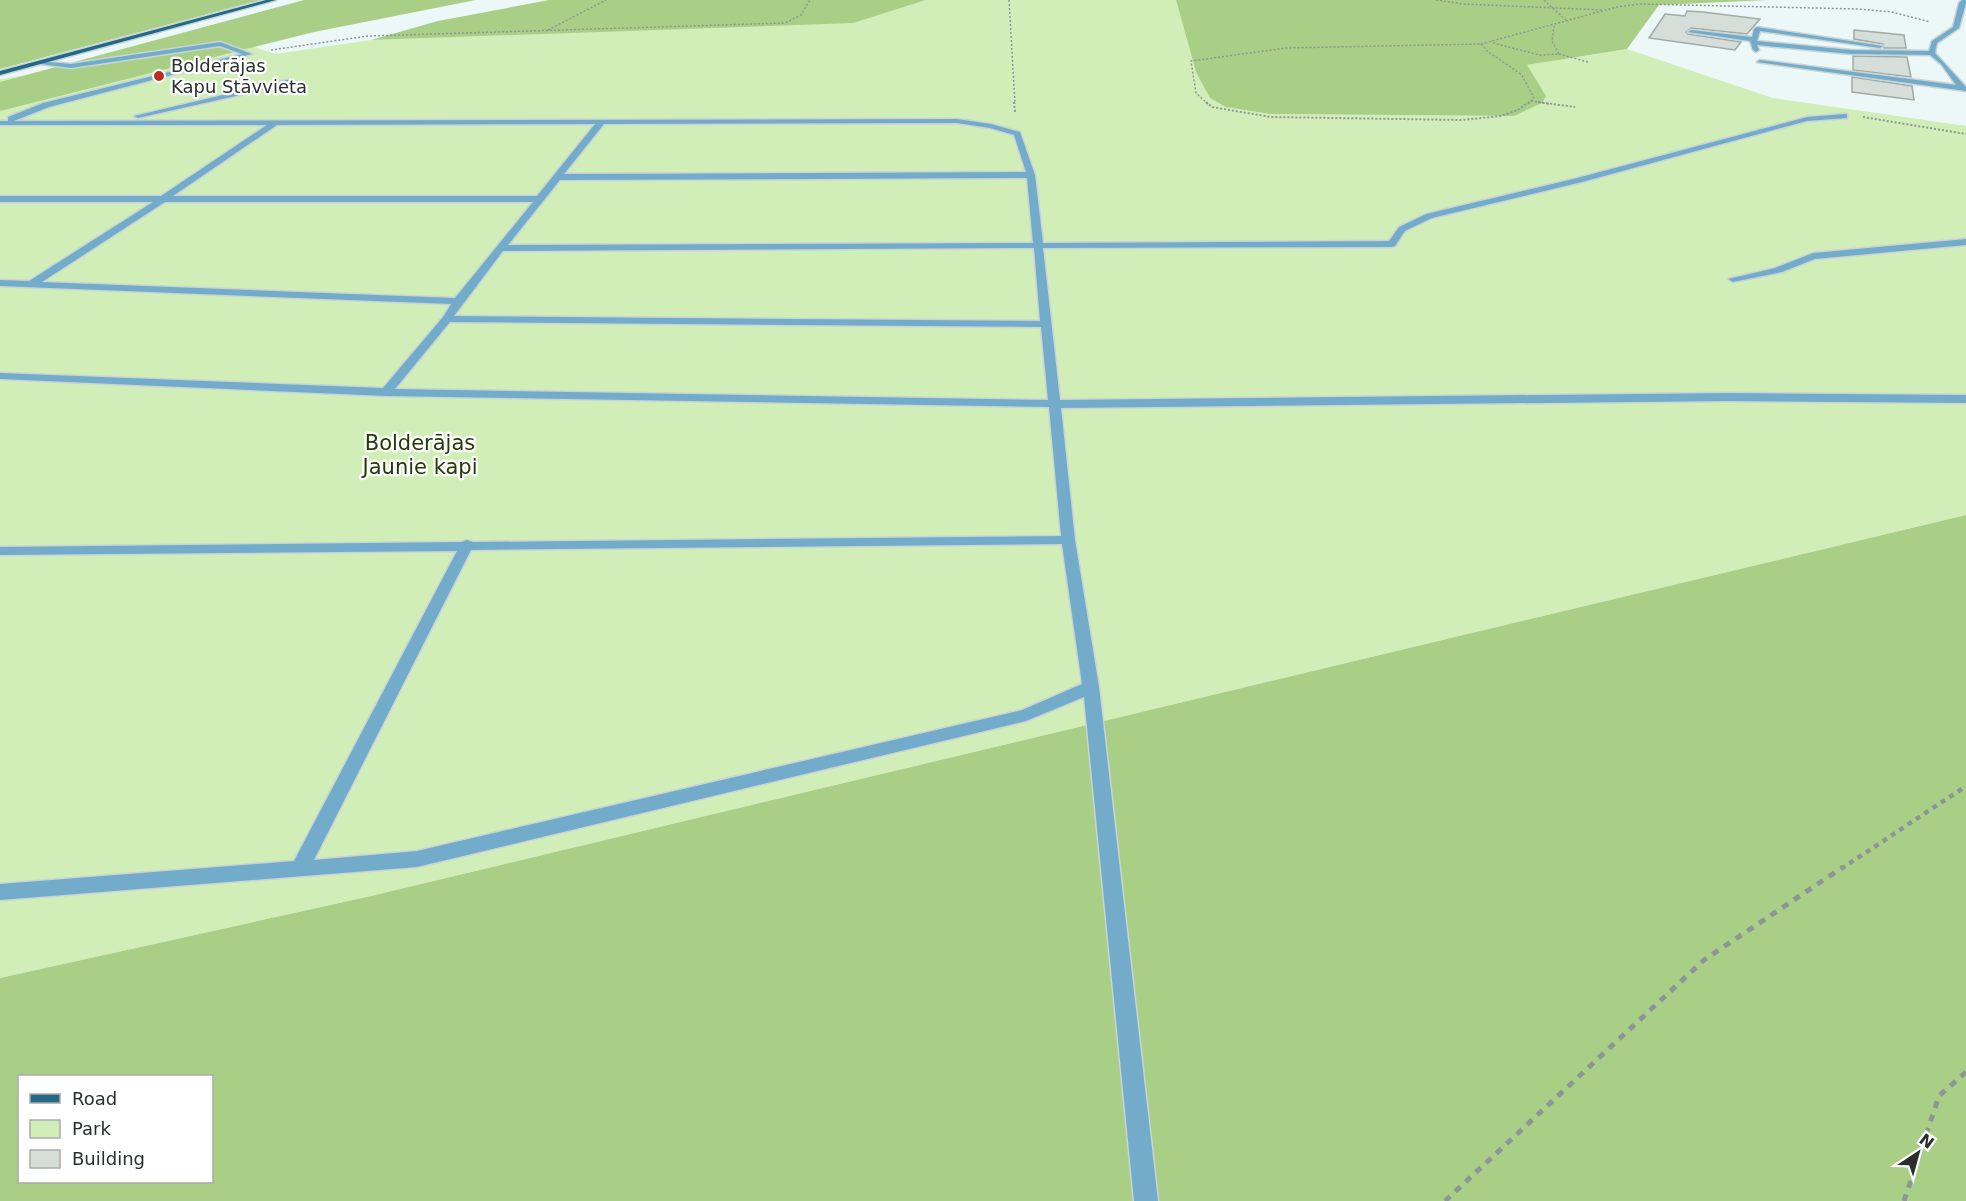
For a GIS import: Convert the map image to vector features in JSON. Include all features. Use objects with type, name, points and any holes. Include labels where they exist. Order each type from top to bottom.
[{"type":"main road","points":[[0,73],[273,0]]},
{"type":"lane","points":[[1932,53],[1934,42],[1956,28],[1962,3],[1966,0]]},
{"type":"lane","points":[[1756,71],[1760,62],[1753,41],[1757,29],[1834,38],[1909,53]]},
{"type":"lane","points":[[1691,32],[1851,52],[1932,53],[1964,89]]},
{"type":"lane","points":[[1,123],[46,105],[249,54],[220,44],[71,66],[41,62]]},
{"type":"lane","points":[[1760,62],[1964,89]]},
{"type":"lane","points":[[112,122],[291,81]]},
{"type":"lane","points":[[159,122],[181,106]]},
{"type":"lane","points":[[502,248],[1392,244],[1401,229],[1429,216],[1579,180],[1807,119],[1844,116]]},
{"type":"lane","points":[[386,393],[602,121]]},
{"type":"lane","points":[[1,123],[957,121],[991,126],[1017,134],[1031,175],[1068,540],[1092,687],[1146,1201]]},
{"type":"lane","points":[[31,284],[163,199],[276,122]]},
{"type":"lane","points":[[558,177],[1031,175]]},
{"type":"lane","points":[[0,199],[541,199]]},
{"type":"lane","points":[[1733,279],[1778,270],[1813,256],[1966,242]]},
{"type":"lane","points":[[0,283],[458,301]]},
{"type":"lane","points":[[447,319],[1046,324]]},
{"type":"lane","points":[[0,376],[386,393],[1055,404],[1728,397],[1966,399]]},
{"type":"lane","points":[[0,551],[377,548],[467,544],[1068,540]]},
{"type":"lane","points":[[300,868],[467,544]]},
{"type":"lane","points":[[0,892],[417,859],[1026,716],[1092,687]]},
{"type":"path","points":[[545,32],[606,0]]},
{"type":"path","points":[[271,50],[368,36],[785,23],[800,17],[808,8],[810,0]]},
{"type":"path","points":[[1009,0],[1017,134]]},
{"type":"path","points":[[1436,0],[1464,4],[1609,10]]},
{"type":"path","points":[[1544,0],[1568,22]]},
{"type":"path","points":[[1554,25],[1550,36],[1553,48],[1559,54]]},
{"type":"path","points":[[1490,42],[1539,55],[1559,54],[1588,62]]},
{"type":"path","points":[[1481,44],[1286,48],[1191,61],[1196,93],[1212,108],[1271,117],[1462,120],[1491,118],[1514,112],[1523,109],[1530,101],[1575,107]]},
{"type":"path","points":[[1844,116],[1903,122],[1966,134]]},
{"type":"path","points":[[1445,1201],[1704,960],[1966,786]]},
{"type":"path","points":[[1904,1201],[1939,1096],[1966,1072]]},
{"type":"green space","points":[[0,0],[261,0],[0,69]]},
{"type":"green space","points":[[304,0],[476,0],[314,32],[0,111],[0,82]]},
{"type":"green space","points":[[549,0],[926,0],[853,23],[371,40],[438,21]]},
{"type":"green space","name":"Bolderājas Jaunie kapi","points":[[926,0],[1176,0],[1196,72],[1226,107],[1270,114],[1514,116],[1527,65],[1627,49],[1773,98],[1966,126],[1966,515],[371,896],[0,978],[0,79],[75,69],[223,36],[275,54],[371,40],[853,22]]},
{"type":"green space","points":[[1176,0],[1768,0],[1659,5],[1627,49],[1527,65],[1546,96],[1542,103],[1514,116],[1270,114],[1226,107],[1210,98],[1196,72]]},
{"type":"green space","points":[[1966,515],[1966,1201],[0,1201],[0,978],[371,896]]},
{"type":"building","points":[[1687,11],[1760,19],[1747,34],[1691,28],[1686,32],[1741,42],[1735,50],[1649,38],[1665,14],[1685,16]]},
{"type":"building","points":[[1854,30],[1904,35],[1906,48],[1884,48],[1883,44],[1854,39]]},
{"type":"building","points":[[1853,56],[1907,57],[1911,77],[1853,70]]},
{"type":"building","points":[[1852,77],[1912,86],[1914,100],[1852,92]]},
{"type":"place","name":"Bolderājas Kapu Stāvvieta","points":[[159,76]]}]
